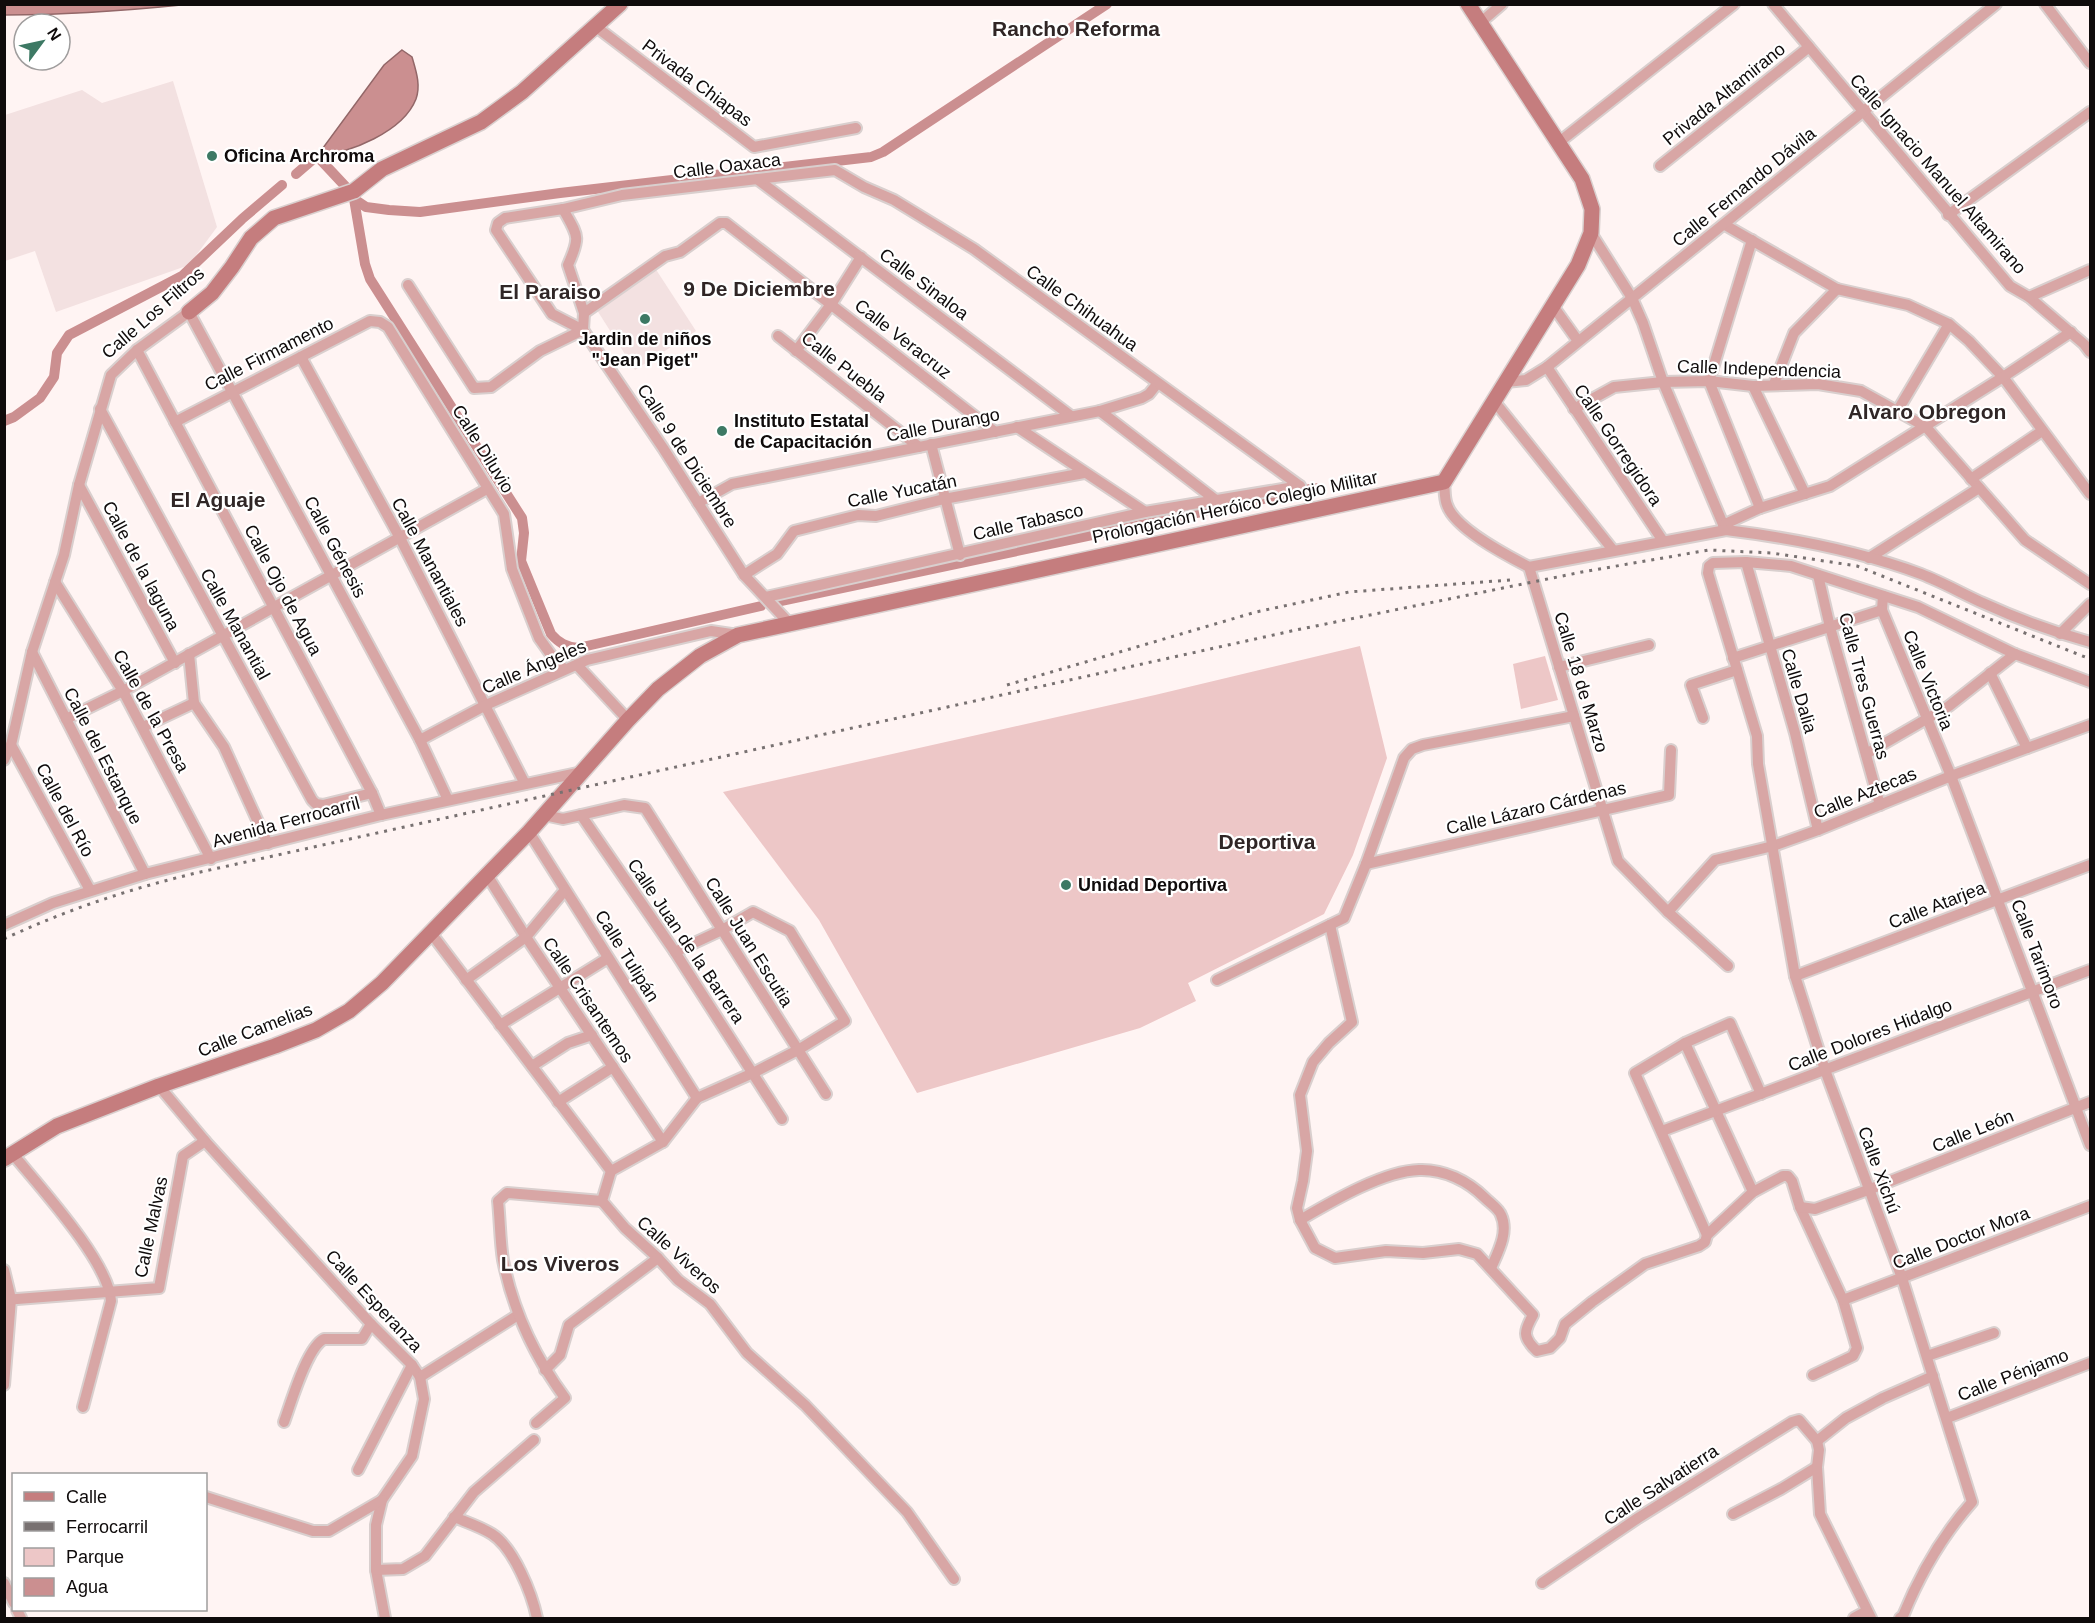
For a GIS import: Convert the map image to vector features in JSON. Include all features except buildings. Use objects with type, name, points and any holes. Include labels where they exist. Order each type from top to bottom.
[{"type":"street","name":"Calle Los Filtros","points":[[4,760],[11,745],[32,652],[64,555],[79,485],[111,375],[137,350],[212,293],[251,238],[274,218],[354,191],[382,170],[481,122],[522,92],[620,4]]},
{"type":"street","points":[[1468,4],[1582,179],[1592,209],[1591,233],[1578,265],[1444,482],[1447,506],[1463,526],[1484,542],[1529,567],[1724,527],[1760,508],[1830,486],[1926,427],[2071,332]]},
{"type":"street","points":[[1480,22],[1502,4]]},
{"type":"street","points":[[1558,143],[1734,4]]},
{"type":"street","name":"Calle Ignacio Manuel Altamirano","points":[[1773,4],[2010,286],[2029,297],[2091,352]]},
{"type":"street","name":"Calle Fernando Dávila","points":[[1506,382],[1526,380],[1547,367],[1996,4]]},
{"type":"street","points":[[2045,4],[2091,63]]},
{"type":"street","name":"Privada Chiapas","points":[[595,27],[754,147],[856,128]]},
{"type":"street","name":"Privada Altamirano","points":[[1660,166],[1809,47]]},
{"type":"street","points":[[1948,215],[2091,112]]},
{"type":"street","name":"Calle Oaxaca","points":[[498,223],[505,218],[563,210],[622,195],[836,170]]},
{"type":"street","name":"Calle Chihuahua","points":[[836,170],[894,201],[974,249],[1300,486]]},
{"type":"street","name":"Calle Sinaloa","points":[[757,179],[1071,417]]},
{"type":"street","points":[[408,285],[474,388],[491,387],[540,351],[583,330],[584,314],[568,265],[576,248],[577,235],[563,210]]},
{"type":"street","name":"Calle Veracruz","points":[[584,314],[665,256],[680,252],[720,223],[726,222],[995,432]]},
{"type":"street","name":"Calle 9 de Diciembre","points":[[498,223],[496,230],[552,314],[583,330],[663,448],[744,575],[766,597]]},
{"type":"street","points":[[1725,225],[1837,289],[1908,305],[1949,324],[1969,341],[2003,377],[2091,494]]},
{"type":"street","points":[[1591,233],[1632,298],[1663,382],[1724,527]]},
{"type":"street","points":[[1752,240],[1708,381],[1760,508]]},
{"type":"street","points":[[796,351],[832,303],[861,257]]},
{"type":"street","points":[[2029,297],[2091,270]]},
{"type":"street","points":[[1774,384],[1794,333],[1837,289]]},
{"type":"street","points":[[1553,306],[1578,341]]},
{"type":"street","name":"Calle Génesis","points":[[189,312],[420,740],[448,800]]},
{"type":"street","name":"Calle Firmamento","points":[[175,422],[370,321],[380,322]]},
{"type":"street","name":"Calle Diluvio","points":[[380,322],[388,327],[504,514],[512,569],[539,638],[564,669]]},
{"type":"street","points":[[1898,410],[1949,324]]},
{"type":"street","name":"Calle Puebla","points":[[778,336],[920,447]]},
{"type":"street","name":"Calle Ojo de Agua","points":[[137,350],[372,793],[381,815]]},
{"type":"street","name":"Calle Manantiales","points":[[301,357],[400,538],[525,784]]},
{"type":"street","name":"Calle Gorregidora","points":[[1547,367],[1663,541]]},
{"type":"street","name":"Calle Independencia","points":[[1574,409],[1614,387],[1663,382],[1708,381],[1753,386],[1818,384],[1861,391],[1926,427],[2025,540],[2091,584]]},
{"type":"street","name":"Calle Durango","points":[[698,502],[732,484],[1100,411],[1142,398],[1149,394],[1157,384]]},
{"type":"street","points":[[1753,386],[1805,494]]},
{"type":"street","points":[[1494,401],[1613,550]]},
{"type":"street","name":"Calle Manantial","points":[[100,409],[222,636],[316,804],[323,805],[372,793]]},
{"type":"street","points":[[1100,411],[1217,501]]},
{"type":"street","points":[[1017,427],[1145,512]]},
{"type":"street","points":[[1869,558],[1975,484],[2042,431]]},
{"type":"street","points":[[931,444],[960,555]]},
{"type":"street","name":"Calle Yucatán","points":[[744,575],[777,554],[794,531],[858,515],[876,516],[944,500],[1084,473]]},
{"type":"street","name":"Prolongación Heróico Colegio Militar","points":[[556,802],[658,689],[700,656],[738,635],[1444,482]]},
{"type":"street","name":"Calle de la laguna","points":[[79,485],[175,663]]},
{"type":"street","name":"Calle Tabasco","points":[[766,597],[1145,512],[1300,486]]},
{"type":"street","points":[[66,719],[175,663],[487,489]]},
{"type":"street","points":[[1724,527],[1791,539],[1869,558],[1922,575],[2060,634],[2091,642]]},
{"type":"street","points":[[1746,562],[1791,566],[1918,607],[2016,654],[2091,682]]},
{"type":"street","name":"Calle Xichú","points":[[1746,562],[1713,563],[1708,573],[1757,736],[1758,764],[1795,976],[1825,1070],[1902,1278],[1972,1502],[1951,1526],[1916,1583],[1903,1616],[1900,1618]]},
{"type":"street","name":"Calle Dalia","points":[[1746,562],[1795,733],[1818,830]]},
{"type":"street","name":"Calle 18 de Marzo","points":[[1529,567],[1618,861],[1668,912],[1728,966]]},
{"type":"street","name":"Calle Tres Guerras","points":[[1818,575],[1830,627],[1880,805]]},
{"type":"street","name":"Calle de la Presa","points":[[55,582],[123,691],[211,859]]},
{"type":"street","name":"Calle Victoria","points":[[1883,596],[1882,610],[1951,776]]},
{"type":"street","points":[[766,597],[790,624]]},
{"type":"street","points":[[2060,634],[2091,604]]},
{"type":"street","points":[[1733,658],[1882,610]]},
{"type":"street","name":"Calle Ángeles","points":[[420,740],[486,705],[587,660],[711,631],[738,635]]},
{"type":"street","points":[[1559,667],[1649,645]]},
{"type":"street","name":"Calle del Estanque","points":[[32,652],[146,874]]},
{"type":"street","points":[[189,654],[194,703],[224,747],[268,844]]},
{"type":"street","points":[[1866,754],[1949,705],[2016,654]]},
{"type":"street","points":[[577,665],[628,720]]},
{"type":"street","points":[[1702,718],[1691,686],[1737,670]]},
{"type":"street","points":[[1990,673],[2027,748]]},
{"type":"street","points":[[143,727],[194,703]]},
{"type":"street","points":[[1217,980],[1344,918],[1404,758],[1412,749],[1574,716]]},
{"type":"street","name":"Calle Aztecas","points":[[1668,912],[1715,860],[1773,846],[1818,830],[1951,776],[2091,725]]},
{"type":"street","name":"Calle del Río","points":[[11,745],[90,890]]},
{"type":"street","name":"Calle Lázaro Cárdenas","points":[[1366,864],[1669,795],[1671,750]]},
{"type":"street","name":"Avenida Ferrocarril","points":[[4,926],[53,903],[146,874],[381,815],[582,772]]},
{"type":"street","name":"Calle Tarimoro","points":[[1951,776],[2091,1145]]},
{"type":"street","name":"Calle Camelias","points":[[8,1156],[57,1126],[159,1086],[275,1046],[324,1026],[349,1011],[382,983],[556,802]]},
{"type":"street","name":"Calle Juan Escutia","points":[[581,814],[624,805],[645,808],[826,1094]]},
{"type":"street","points":[[544,815],[563,819],[581,814]]},
{"type":"street","name":"Calle Juan de la Barrera","points":[[581,814],[675,952],[782,1119]]},
{"type":"street","name":"Calle Tulipán","points":[[529,832],[697,1098]]},
{"type":"street","name":"Calle Atarjea","points":[[1795,976],[2091,865]]},
{"type":"street","name":"Calle Crisantemos","points":[[487,875],[663,1142]]},
{"type":"street","points":[[466,980],[526,937],[565,890]]},
{"type":"street","points":[[536,1424],[566,1398],[545,1370],[518,1315],[503,1259],[498,1201],[507,1193],[602,1201],[611,1171],[663,1142],[697,1098],[798,1050],[845,1021],[790,931],[753,912],[722,930],[675,952]]},
{"type":"street","points":[[1330,925],[1352,1022],[1329,1042],[1313,1062],[1300,1095],[1307,1151],[1297,1208],[1300,1220],[1315,1248],[1335,1258],[1386,1251],[1423,1253],[1459,1250],[1477,1254],[1533,1315],[1525,1329],[1527,1342],[1537,1351],[1550,1348],[1560,1338],[1565,1324],[1646,1264],[1699,1246],[1705,1242],[1707,1235],[1753,1192],[1783,1176],[1788,1176],[1792,1180],[1800,1207],[1843,1300],[1857,1348],[1853,1356],[1814,1376]]},
{"type":"street","points":[[431,933],[611,1171]]},
{"type":"street","points":[[500,1025],[608,958]]},
{"type":"street","name":"Calle Dolores Hidalgo","points":[[1662,1131],[2091,970]]},
{"type":"street","points":[[1707,1235],[1635,1073],[1685,1043],[1730,1023],[1761,1094]]},
{"type":"street","points":[[532,1066],[568,1043],[592,1035]]},
{"type":"street","points":[[1685,1043],[1753,1192]]},
{"type":"street","points":[[558,1102],[613,1067]]},
{"type":"street","name":"Calle Esperanza","points":[[159,1086],[371,1324],[412,1365],[420,1377],[424,1400],[412,1456],[382,1500],[376,1525],[376,1570],[384,1613]]},
{"type":"street","name":"Calle León","points":[[1800,1207],[1815,1209],[1868,1190],[2091,1102]]},
{"type":"street","name":"Calle Malvas","points":[[111,1292],[159,1288],[183,1156],[205,1140]]},
{"type":"street","points":[[8,1156],[90,1251],[108,1282],[111,1292],[111,1301],[83,1407]]},
{"type":"street","points":[[1300,1220],[1332,1202],[1385,1178],[1419,1170],[1446,1173],[1474,1186],[1501,1214],[1503,1232],[1500,1248],[1491,1268]]},
{"type":"street","name":"Calle Viveros","points":[[602,1201],[625,1228],[678,1280],[710,1304],[747,1353],[805,1404],[907,1512],[954,1579]]},
{"type":"street","name":"Calle Doctor Mora","points":[[1843,1300],[2091,1206]]},
{"type":"street","points":[[545,1370],[560,1356],[568,1325],[658,1258]]},
{"type":"street","points":[[4,1270],[8,1299],[4,1385]]},
{"type":"street","points":[[8,1299],[111,1292]]},
{"type":"street","points":[[420,1377],[518,1315]]},
{"type":"street","points":[[284,1422],[303,1368],[320,1342],[324,1339],[362,1340],[371,1324]]},
{"type":"street","points":[[1927,1356],[1994,1333]]},
{"type":"street","name":"Calle Pénjamo","points":[[1947,1418],[2091,1363]]},
{"type":"street","points":[[358,1470],[412,1365]]},
{"type":"street","points":[[1854,1618],[1869,1615],[1820,1514],[1817,1441],[1846,1419],[1874,1403],[1933,1376]]},
{"type":"street","name":"Calle Salvatierra","points":[[1542,1583],[1638,1518],[1782,1428],[1799,1420],[1817,1441]]},
{"type":"street","points":[[376,1570],[403,1569],[424,1556],[474,1492],[534,1440]]},
{"type":"street","points":[[1733,1514],[1817,1467]]},
{"type":"street","points":[[207,1497],[313,1531],[328,1531],[382,1500]]},
{"type":"street","points":[[454,1516],[494,1535],[514,1559],[533,1598],[537,1618]]},
{"type":"street","points":[[4,1583],[12,1598]]},
{"type":"street","points":[[384,1613],[393,1618]]},
{"type":"shaded area","points":[[173,81],[217,227],[189,265],[56,312],[35,251],[5,261],[5,115],[82,90],[102,103]]},
{"type":"shaded area","name":"Jardin de niños \"Jean Piget\"","points":[[655,268],[696,331],[635,370],[595,307]]},
{"type":"green space","name":"Unidad Deportiva","points":[[1360,646],[1387,758],[1353,855],[1324,914],[1188,983],[1196,1001],[1140,1028],[917,1093],[819,920],[723,792],[1155,695]]},
{"type":"green space","points":[[1545,656],[1558,700],[1521,709],[1513,664]]},
{"type":"water","points":[[5,4],[181,4],[93,12],[12,12],[12,15],[5,15]]},
{"type":"water","points":[[402,50],[412,57],[417,78],[416,99],[409,111],[388,131],[374,139],[345,150],[317,156],[384,65]]},
{"type":"waterway","points":[[354,199],[366,207],[420,212],[560,193],[871,157],[883,152],[1107,4]]},
{"type":"waterway","points":[[296,174],[317,156],[346,187]]},
{"type":"waterway","points":[[4,421],[14,417],[40,398],[54,377],[57,353],[69,335],[182,276],[282,185]]},
{"type":"waterway","points":[[354,199],[365,264],[370,279],[522,518],[524,533],[521,561],[551,634],[566,646],[578,648],[761,606]]},
{"type":"waterway","points":[[776,602],[1315,488]]},
{"type":"railway","points":[[4,939],[98,901],[196,873],[1296,630],[1582,572],[1709,550],[1772,553],[1857,566],[2090,659]]},
{"type":"railway","points":[[1007,685],[1256,612],[1349,592],[1510,580]]},
{"type":"place","name":"Oficina Archroma","points":[[212,156]]},
{"type":"place","name":"Jardin de niños \"Jean Piget\"","points":[[645,319]]},
{"type":"place","name":"Instituto Estatal de Capacitación","points":[[722,431]]},
{"type":"place","name":"Unidad Deportiva","points":[[1066,885]]},
{"type":"district","name":"Rancho Reforma","points":[[1076,28]]},
{"type":"district","name":"9 De Diciembre","points":[[759,288]]},
{"type":"district","name":"El Paraiso","points":[[550,291]]},
{"type":"district","name":"Alvaro Obregon","points":[[1927,411]]},
{"type":"district","name":"El Aguaje","points":[[218,499]]},
{"type":"district","name":"Deportiva","points":[[1267,841]]},
{"type":"district","name":"Los Viveros","points":[[560,1263]]}]
